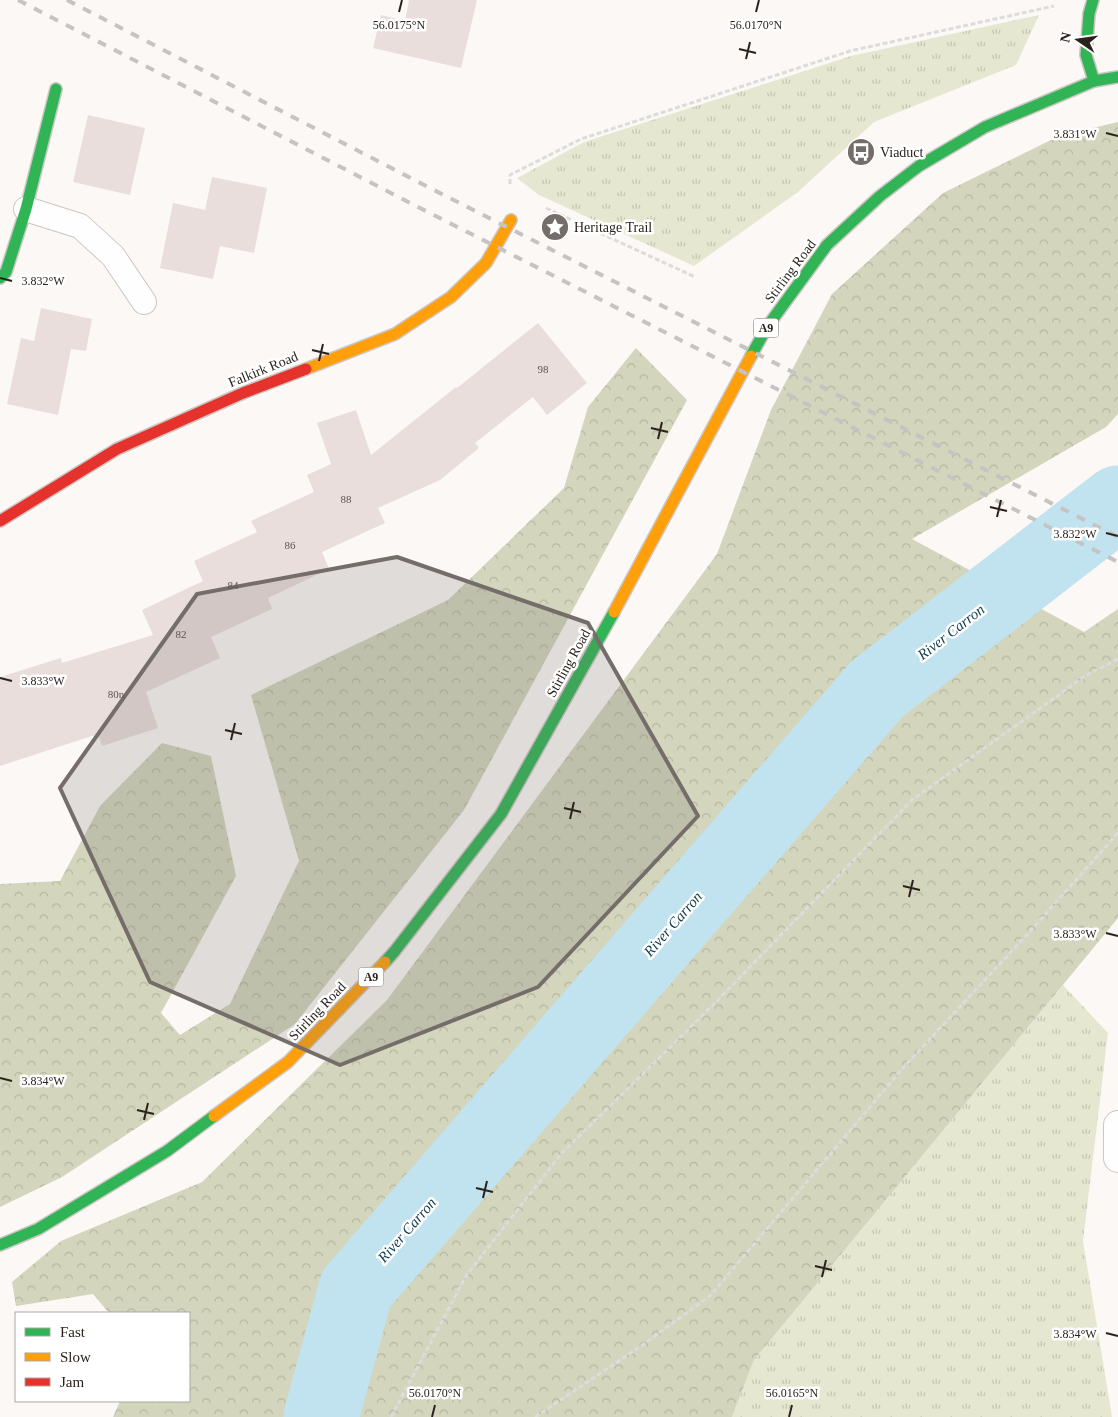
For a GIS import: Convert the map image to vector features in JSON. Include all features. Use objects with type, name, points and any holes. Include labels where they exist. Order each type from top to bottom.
[{"type":"main road","points":[[1093,0],[1089,14],[1086,55],[1094,81]]},
{"type":"main road","name":"Stirling Road","points":[[0,1245],[38,1229],[167,1151],[288,1062],[394,952],[501,814],[624,594],[766,328],[827,245],[880,196],[919,166],[985,127],[1094,81],[1118,77]]},
{"type":"main road","points":[[0,278],[6,272],[26,209],[56,88]]},
{"type":"main road","name":"Falkirk Road","points":[[0,521],[116,449],[243,393],[395,334],[451,297],[486,264],[511,220]]},
{"type":"street","points":[[1118,1125],[1118,1158]]},
{"type":"lane","points":[[26,209],[80,226],[113,256],[144,302]]},
{"type":"path","points":[[511,220],[510,175],[581,139],[850,51],[1053,6],[1089,14]]},
{"type":"path","points":[[545,208],[695,277]]},
{"type":"path","points":[[391,1417],[466,1276],[561,1154],[711,1007],[912,800],[1085,676],[1118,659]]},
{"type":"path","points":[[534,1417],[641,1346],[711,1295],[902,1069],[1118,833]]},
{"type":"highlighted area","points":[[397,557],[588,623],[698,816],[538,987],[340,1065],[150,982],[60,788],[197,594]]},
{"type":"green space","points":[[1039,15],[1016,65],[874,122],[798,192],[694,266],[539,195],[517,178],[584,142],[851,56]]},
{"type":"green space","points":[[1118,122],[1118,414],[1106,427],[912,539],[1084,632],[1118,609],[1118,918],[754,1360],[732,1417],[113,1417],[120,1402],[190,1402],[190,1312],[108,1312],[93,1294],[16,1306],[12,1282],[61,1241],[202,1182],[387,1000],[717,554],[771,410],[832,294],[943,193],[1059,136]]},
{"type":"green space","points":[[636,348],[687,400],[464,810],[295,1024],[62,1177],[0,1207],[0,884],[60,881],[100,806],[162,743],[211,756],[236,876],[161,1013],[180,1035],[230,1004],[299,861],[251,695],[448,600],[564,488],[588,407]]},
{"type":"green space","points":[[1063,985],[1108,1033],[1083,1241],[1112,1417],[732,1417],[754,1360]]},
{"type":"building","points":[[409,0],[477,0],[461,68],[373,48],[381,15],[405,21]]},
{"type":"building","points":[[88,115],[145,128],[130,195],[73,182]]},
{"type":"building","points":[[212,177],[267,188],[254,253],[220,246],[213,279],[160,268],[173,203],[205,210]]},
{"type":"building","points":[[41,308],[92,319],[86,351],[71,349],[58,415],[7,404],[21,338],[34,341]]},
{"type":"building","points":[[538,323],[587,383],[547,415],[533,397],[475,443],[479,448],[440,480],[378,508],[385,523],[322,552],[329,569],[268,598],[272,609],[211,637],[220,658],[146,692],[158,728],[102,746],[98,734],[0,766],[0,677],[61,658],[62,663],[153,635],[142,610],[203,581],[194,561],[257,532],[251,521],[314,492],[307,475],[331,464],[317,423],[356,410],[371,455]]},
{"type":"waterway","name":"River Carron","points":[[321,1417],[356,1289],[877,689],[1118,503]]},
{"type":"railway","points":[[18,0],[418,207],[1118,562]]},
{"type":"railway","points":[[67,0],[428,187],[1118,537]]},
{"type":"traffic: fast","points":[[1093,0],[1089,14],[1086,55],[1094,81]]},
{"type":"traffic: fast","points":[[751,356],[767,327],[827,245],[880,196],[919,166],[985,127],[1094,81],[1118,77]]},
{"type":"traffic: fast","points":[[0,278],[6,272],[26,209],[56,89]]},
{"type":"traffic: fast","points":[[385,962],[501,814],[614,612]]},
{"type":"traffic: fast","points":[[0,1245],[38,1229],[167,1151],[214,1116]]},
{"type":"traffic: slow","points":[[306,369],[395,334],[451,297],[486,263],[511,220]]},
{"type":"traffic: slow","points":[[614,612],[751,356]]},
{"type":"traffic: slow","points":[[214,1116],[288,1062],[385,962]]},
{"type":"traffic: jam","points":[[0,521],[117,449],[243,393],[306,369]]},
{"type":"place","name":"Viaduct","points":[[861,152]]},
{"type":"place","name":"Heritage Trail","points":[[555,227]]}]
